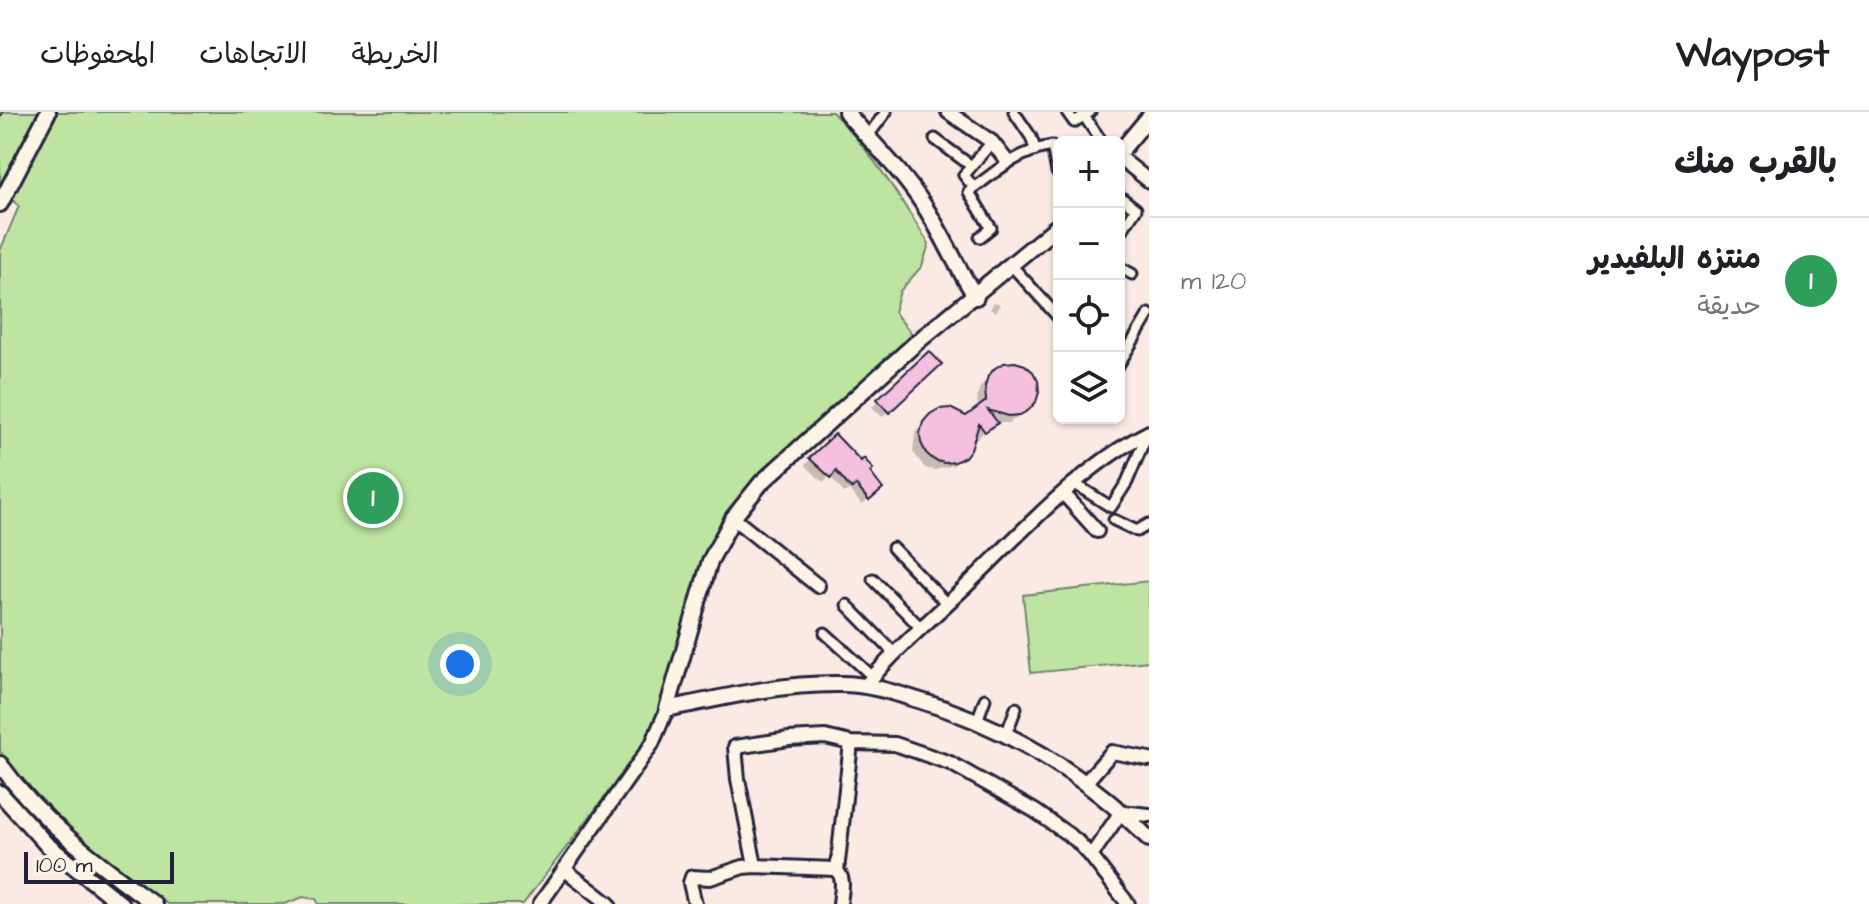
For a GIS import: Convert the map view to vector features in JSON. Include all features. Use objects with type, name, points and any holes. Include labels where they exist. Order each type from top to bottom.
[{"type":"street","points":[[0,204],[48,112]]},
{"type":"street","points":[[846,112],[924,205],[956,267],[976,297]]},
{"type":"street","points":[[867,137],[886,112]]},
{"type":"street","points":[[948,112],[992,142],[1007,161]]},
{"type":"street","points":[[1014,112],[1031,137],[1035,149]]},
{"type":"street","points":[[1020,121],[1031,112]]},
{"type":"street","points":[[1067,112],[1074,122],[1087,114],[1099,136]]},
{"type":"street","points":[[1125,149],[1143,132],[1149,117]]},
{"type":"street","points":[[935,139],[970,165]]},
{"type":"street","points":[[974,188],[964,175],[992,142]]},
{"type":"street","points":[[980,237],[991,228],[969,192],[1007,161],[1035,149],[1052,146],[1053,151]]},
{"type":"street","points":[[1125,160],[1149,181]]},
{"type":"street","points":[[0,187],[21,163]]},
{"type":"street","points":[[1125,201],[1136,209],[1125,226]]},
{"type":"street","points":[[540,904],[652,744],[667,709],[691,633],[703,581],[733,518],[761,483],[817,431],[916,343],[976,297],[1053,230]]},
{"type":"street","points":[[1012,266],[1053,309]]},
{"type":"street","points":[[1125,270],[1132,274]]},
{"type":"street","points":[[1125,354],[1149,314]]},
{"type":"street","points":[[870,681],[894,653],[1075,484],[1118,450],[1148,432]]},
{"type":"street","points":[[1075,484],[1111,507],[1127,482],[1148,432]]},
{"type":"street","points":[[1064,494],[1097,531]]},
{"type":"street","points":[[733,518],[818,586]]},
{"type":"street","points":[[1114,520],[1137,531],[1149,524]]},
{"type":"street","points":[[893,548],[947,604]]},
{"type":"street","points":[[873,579],[921,628]]},
{"type":"street","points":[[847,605],[894,653]]},
{"type":"street","points":[[825,633],[870,681]]},
{"type":"street","points":[[667,709],[785,688],[870,681],[1006,735],[1085,783],[1149,839]]},
{"type":"street","points":[[977,721],[985,699]]},
{"type":"street","points":[[1006,735],[1016,708]]},
{"type":"street","points":[[755,866],[735,747],[825,737],[851,743],[895,744],[950,763],[1035,811],[1076,840],[1128,904]]},
{"type":"street","points":[[840,904],[842,880],[837,871],[851,743]]},
{"type":"street","points":[[1085,783],[1112,752],[1149,759]]},
{"type":"street","points":[[0,764],[54,827],[154,904]]},
{"type":"street","points":[[0,793],[46,844],[121,904]]},
{"type":"street","points":[[1091,856],[1121,812]]},
{"type":"street","points":[[1121,812],[1149,815]]},
{"type":"street","points":[[695,904],[690,883],[692,877],[710,878],[755,866],[824,867],[837,871]]},
{"type":"street","points":[[564,869],[609,904]]},
{"type":"path","points":[[0,117],[4,112]]},
{"type":"green space","points":[[0,112],[832,112],[860,142],[896,192],[929,244],[922,266],[900,291],[894,312],[916,339],[733,515],[652,741],[639,752],[523,904],[319,904],[316,899],[303,897],[285,904],[167,904],[70,830],[19,778],[0,751],[0,251],[19,206],[0,189]]},
{"type":"green space","points":[[1149,581],[1149,661],[1031,673],[1023,595]]},
{"type":"building","points":[[929,351],[942,364],[889,413],[877,399]]},
{"type":"building","points":[[1015,362],[1025,365],[1038,381],[1036,402],[1029,410],[1009,416],[988,410],[998,423],[985,432],[979,424],[971,449],[965,457],[955,462],[934,460],[926,453],[920,433],[923,422],[930,414],[950,408],[966,416],[986,401],[985,386],[995,368]]},
{"type":"building","points":[[835,434],[873,469],[870,472],[883,489],[869,501],[856,485],[851,489],[836,471],[831,478],[809,458]]},
{"type":"place","name":"منتزه البلفيدير","points":[[373,498]]}]
